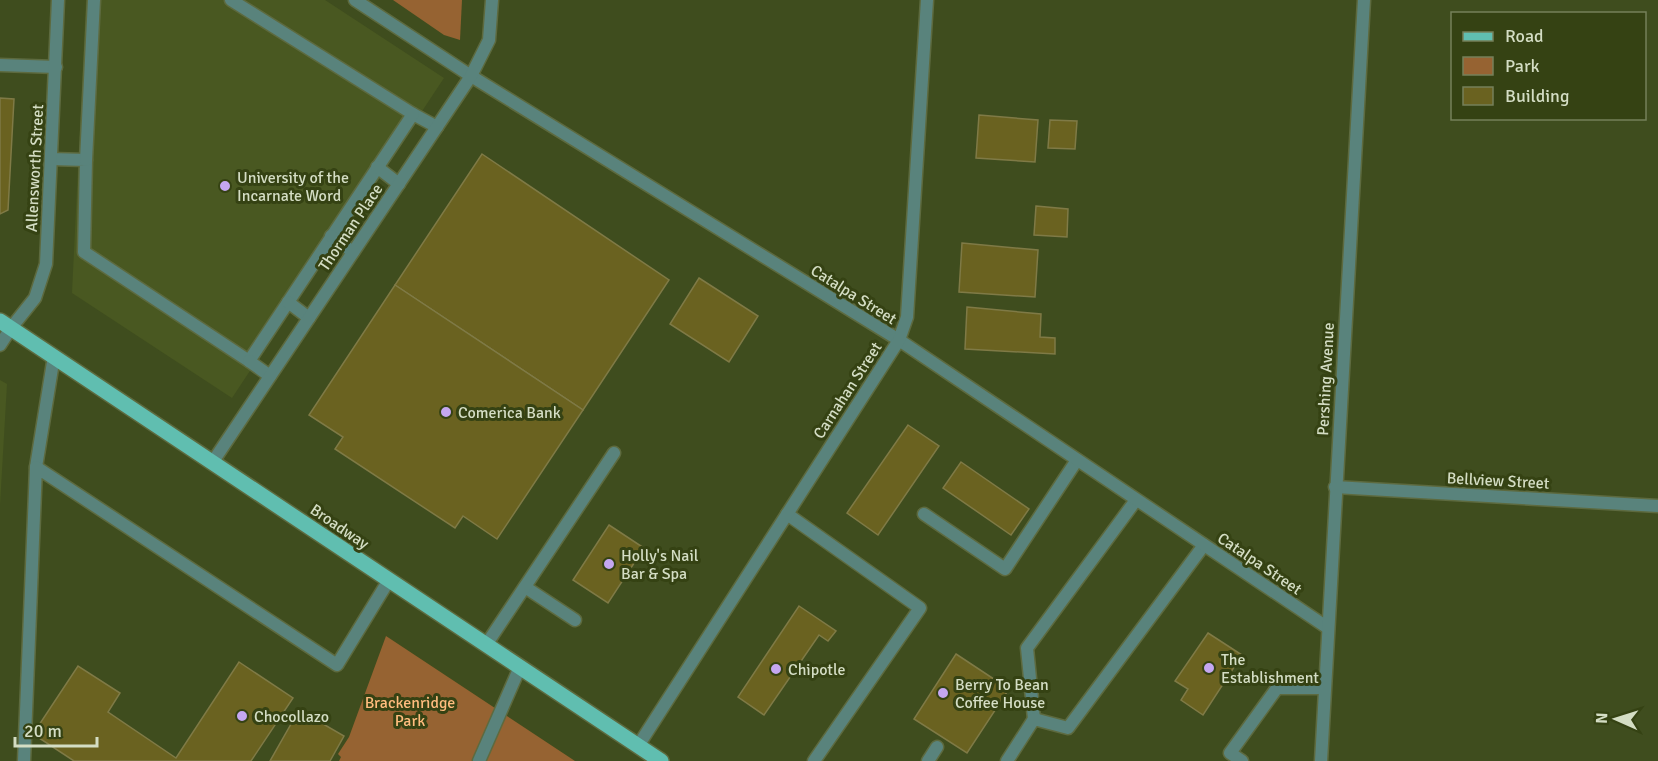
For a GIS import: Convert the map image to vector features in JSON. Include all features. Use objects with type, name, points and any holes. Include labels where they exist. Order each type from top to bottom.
[{"type":"main road","name":"Broadway","points":[[6,324],[661,761]]},
{"type":"street","name":"Allensworth Street","points":[[0,345],[6,324],[35,298],[46,264],[58,0]]},
{"type":"street","points":[[94,0],[84,252],[270,376]]},
{"type":"street","points":[[231,0],[437,127]]},
{"type":"street","name":"Catalpa Street","points":[[355,0],[471,76],[899,340],[1328,628]]},
{"type":"street","name":"Thorman Place","points":[[212,463],[471,76],[489,40],[492,0]]},
{"type":"street","name":"Carnahan Street","points":[[638,746],[899,340],[907,317],[927,0]]},
{"type":"street","name":"Pershing Avenue","points":[[1321,761],[1364,0]]},
{"type":"street","points":[[0,65],[56,68]]},
{"type":"street","points":[[249,361],[413,114]]},
{"type":"street","points":[[51,159],[86,160]]},
{"type":"street","points":[[377,167],[399,184]]},
{"type":"street","points":[[331,236],[353,252]]},
{"type":"street","points":[[288,302],[309,318]]},
{"type":"street","points":[[24,761],[36,467],[54,356]]},
{"type":"street","points":[[486,645],[614,453]]},
{"type":"street","points":[[924,514],[1005,569],[1077,460]]},
{"type":"street","points":[[36,467],[337,665],[389,580]]},
{"type":"street","name":"Bellview Street","points":[[1335,487],[1658,506]]},
{"type":"street","points":[[1007,761],[1034,719],[1027,648],[1136,500]]},
{"type":"street","points":[[787,514],[920,608],[814,761]]},
{"type":"street","points":[[1034,719],[1068,728],[1204,545]]},
{"type":"street","points":[[525,587],[575,620]]},
{"type":"street","points":[[479,761],[520,667]]},
{"type":"street","points":[[1242,761],[1227,757],[1277,688],[1324,688]]},
{"type":"street","points":[[928,761],[937,747]]},
{"type":"shaded area","name":"University of the Incarnate Word","points":[[86,0],[325,0],[444,78],[232,398],[72,293]]},
{"type":"shaded area","points":[[0,380],[7,384],[0,505]]},
{"type":"green space","points":[[393,0],[462,0],[460,40],[444,35]]},
{"type":"green space","name":"Brackenridge Park","points":[[386,636],[575,761],[339,761],[341,757],[338,754],[349,737]]},
{"type":"building","points":[[0,98],[14,99],[8,210],[0,214]]},
{"type":"building","points":[[979,115],[1038,120],[1035,162],[976,158]]},
{"type":"building","points":[[1050,120],[1077,121],[1075,149],[1048,148]]},
{"type":"building","points":[[482,154],[669,280],[583,410],[395,285]]},
{"type":"building","points":[[1036,206],[1068,209],[1067,237],[1034,235]]},
{"type":"building","points":[[962,243],[1038,250],[1035,297],[959,292]]},
{"type":"building","points":[[699,278],[758,316],[729,362],[670,324]]},
{"type":"building","name":"Comerica Bank","points":[[395,285],[583,410],[497,539],[463,516],[455,528],[335,449],[343,437],[309,415]]},
{"type":"building","points":[[967,307],[1041,314],[1040,337],[1055,338],[1055,354],[965,349]]},
{"type":"building","points":[[908,425],[939,446],[878,535],[847,513]]},
{"type":"building","points":[[961,462],[1029,509],[1011,535],[943,488]]},
{"type":"building","name":"Holly's Nail Bar & Spa","points":[[609,525],[644,548],[608,603],[573,580]]},
{"type":"building","name":"Chipotle","points":[[799,606],[836,631],[828,641],[819,635],[764,715],[738,697]]},
{"type":"building","name":"The Establishment","points":[[1208,633],[1242,655],[1203,715],[1181,700],[1188,689],[1175,681]]},
{"type":"building","points":[[956,654],[1009,689],[967,753],[914,719]]},
{"type":"building","points":[[239,662],[293,698],[251,761],[74,761],[33,734],[78,666],[120,693],[108,712],[176,758]]},
{"type":"building","points":[[299,710],[344,736],[330,761],[270,761]]},
{"type":"place","name":"University of the Incarnate Word","points":[[225,186]]},
{"type":"place","name":"Comerica Bank","points":[[446,412]]},
{"type":"place","name":"Holly's Nail Bar & Spa","points":[[609,564]]},
{"type":"place","name":"The Establishment","points":[[1209,668]]},
{"type":"place","name":"Chipotle","points":[[776,669]]},
{"type":"place","name":"Berry To Bean Coffee House","points":[[943,693]]},
{"type":"place","name":"Chocollazo","points":[[242,716]]}]
